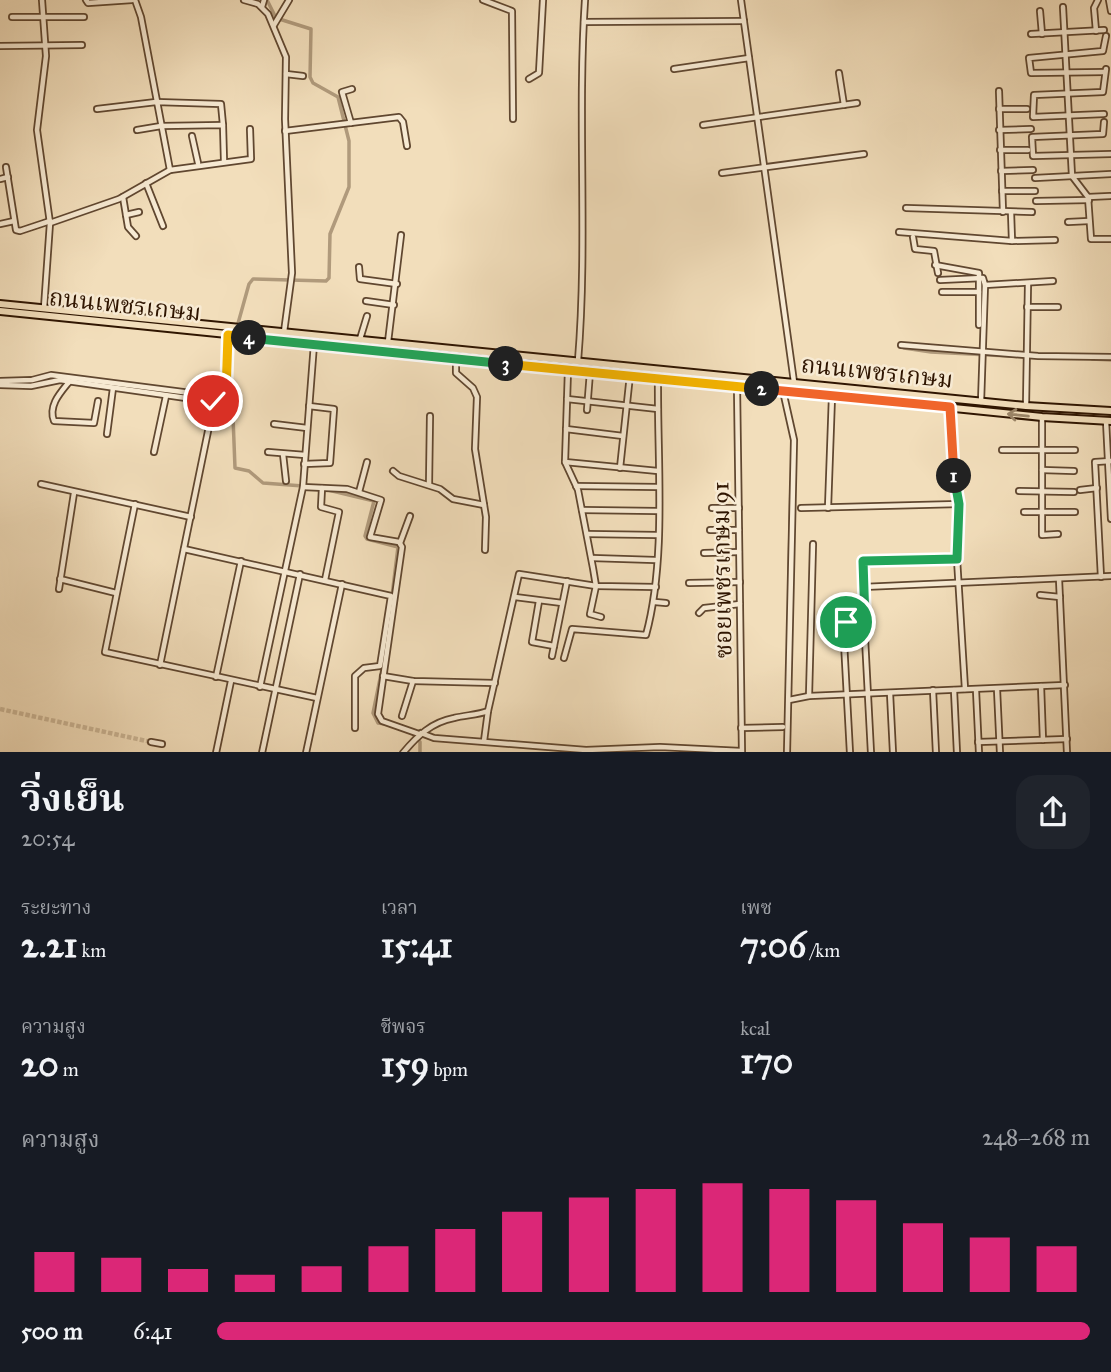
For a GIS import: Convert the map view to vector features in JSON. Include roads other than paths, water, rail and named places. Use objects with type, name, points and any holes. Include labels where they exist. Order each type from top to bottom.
[{"type":"main road","name":"ถนนเพชรเกษม","points":[[0,304],[13,309],[233,336],[1042,417],[1108,421]]},
{"type":"main road","name":"ถนนเพชรเกษม","points":[[0,312],[44,308],[981,402],[1108,411]]},
{"type":"main road","points":[[1067,409],[1068,419]]},
{"type":"main road","points":[[1108,411],[1108,421]]},
{"type":"street","points":[[42,0],[45,45],[37,124],[50,222],[44,308]]},
{"type":"street","points":[[86,0],[88,3],[133,0],[141,17],[170,170]]},
{"type":"street","points":[[246,0],[262,8],[277,21],[285,53],[291,281],[284,332]]},
{"type":"street","points":[[262,8],[264,0]]},
{"type":"street","points":[[277,21],[289,0]]},
{"type":"street","points":[[483,0],[512,11],[513,119]]},
{"type":"street","points":[[529,79],[540,73],[543,0]]},
{"type":"street","points":[[578,360],[584,218],[581,78],[585,0]]},
{"type":"street","points":[[741,0],[794,383]]},
{"type":"street","points":[[1096,30],[1094,8],[1098,0]]},
{"type":"street","points":[[1109,0],[1111,11]]},
{"type":"street","points":[[1063,8],[1072,176],[1088,198],[1091,239],[1111,239]]},
{"type":"street","points":[[1041,12],[1042,34]]},
{"type":"street","points":[[12,17],[84,17]]},
{"type":"street","points":[[584,22],[744,21]]},
{"type":"street","points":[[1031,34],[1096,30],[1105,33],[1103,51],[1030,56],[1029,69],[1033,74],[1106,70],[1104,92],[1034,95],[1032,116],[1104,114]]},
{"type":"street","points":[[0,46],[82,45]]},
{"type":"street","points":[[674,69],[749,58]]},
{"type":"street","points":[[839,72],[844,105]]},
{"type":"street","points":[[286,74],[303,76]]},
{"type":"street","points":[[348,123],[342,96],[344,90],[352,89]]},
{"type":"street","points":[[999,91],[1003,212]]},
{"type":"street","points":[[97,109],[156,102],[221,104],[225,161]]},
{"type":"street","points":[[703,125],[857,103]]},
{"type":"street","points":[[999,109],[1027,109]]},
{"type":"street","points":[[285,131],[402,118],[407,146]]},
{"type":"street","points":[[1104,122],[1103,134],[1032,138],[1034,157],[1111,154]]},
{"type":"street","points":[[137,130],[161,125],[223,125]]},
{"type":"street","points":[[6,167],[18,231],[123,197],[170,170],[198,163],[251,159],[250,129]]},
{"type":"street","points":[[999,130],[1031,129]]},
{"type":"street","points":[[192,136],[198,163]]},
{"type":"street","points":[[1000,150],[1028,150]]},
{"type":"street","points":[[722,173],[864,154]]},
{"type":"street","points":[[1001,171],[1033,170]]},
{"type":"street","points":[[1035,178],[1111,174]]},
{"type":"street","points":[[0,179],[8,177]]},
{"type":"street","points":[[146,183],[163,226]]},
{"type":"street","points":[[1002,191],[1035,191]]},
{"type":"street","points":[[1036,201],[1110,196]]},
{"type":"street","points":[[123,197],[130,232],[136,236]]},
{"type":"street","points":[[906,208],[1032,212]]},
{"type":"street","points":[[126,215],[139,212]]},
{"type":"street","points":[[1011,212],[1012,241]]},
{"type":"street","points":[[0,224],[14,221]]},
{"type":"street","points":[[1068,222],[1089,221]]},
{"type":"street","points":[[899,232],[1012,241],[1055,240]]},
{"type":"street","points":[[388,342],[401,235]]},
{"type":"street","points":[[913,237],[915,249],[934,251],[938,273]]},
{"type":"street","points":[[935,265],[977,271],[980,278],[979,325]]},
{"type":"street","points":[[359,267],[360,279],[397,284]]},
{"type":"street","points":[[940,280],[984,278],[981,402]]},
{"type":"street","points":[[985,285],[1052,281]]},
{"type":"street","points":[[1026,406],[1028,284]]},
{"type":"street","points":[[942,292],[979,292]]},
{"type":"street","points":[[366,301],[394,306]]},
{"type":"street","points":[[1027,307],[1058,307]]},
{"type":"street","points":[[360,339],[367,316]]},
{"type":"street","points":[[0,383],[31,386],[50,380],[166,396],[224,397],[233,336]]},
{"type":"street","points":[[260,687],[303,486],[314,344]]},
{"type":"street","points":[[901,345],[1027,356],[1111,357]]},
{"type":"street","points":[[456,358],[456,373],[473,388],[477,397],[475,449],[484,505],[485,550]]},
{"type":"street","points":[[568,370],[565,462],[576,486],[592,558],[596,586],[590,614],[601,617]]},
{"type":"street","points":[[587,410],[590,372]]},
{"type":"street","points":[[0,383],[51,375],[210,398],[214,402],[160,665]]},
{"type":"street","points":[[620,468],[630,375]]},
{"type":"street","points":[[564,658],[572,629],[646,635],[655,603],[656,587],[658,379]]},
{"type":"street","points":[[69,382],[55,400],[52,414],[54,421],[94,423],[97,401]]},
{"type":"street","name":"ซอยเพชรเกษม 91","points":[[737,386],[741,752]]},
{"type":"street","points":[[107,434],[113,388]]},
{"type":"street","points":[[783,391],[794,440],[788,752]]},
{"type":"street","points":[[154,452],[166,396]]},
{"type":"street","points":[[828,508],[832,396]]},
{"type":"street","points":[[567,399],[658,409]]},
{"type":"street","points":[[304,464],[330,463],[334,409],[309,406]]},
{"type":"street","points":[[950,407],[951,450],[959,504],[957,559],[965,689]]},
{"type":"street","points":[[429,485],[430,416]]},
{"type":"street","points":[[1042,417],[1042,535],[1058,534]]},
{"type":"street","points":[[1108,421],[1111,519]]},
{"type":"street","points":[[274,425],[307,428]]},
{"type":"street","points":[[566,429],[623,436]]},
{"type":"street","points":[[1002,450],[1075,450]]},
{"type":"street","points":[[268,453],[305,455]]},
{"type":"street","points":[[283,454],[286,481]]},
{"type":"street","points":[[1101,577],[1095,463],[1109,461]]},
{"type":"street","points":[[359,492],[367,462]]},
{"type":"street","points":[[565,462],[658,471]]},
{"type":"street","points":[[1042,470],[1074,471]]},
{"type":"street","points":[[393,471],[399,476],[429,485],[453,499],[484,505]]},
{"type":"street","points":[[41,484],[191,517]]},
{"type":"street","points":[[303,486],[359,492],[381,500],[371,538],[400,542]]},
{"type":"street","points":[[576,486],[657,487]]},
{"type":"street","points":[[322,488],[321,506],[339,511],[325,580]]},
{"type":"street","points":[[1019,491],[1077,491],[1097,488]]},
{"type":"street","points":[[58,589],[74,493]]},
{"type":"street","points":[[135,504],[105,652],[317,698]]},
{"type":"street","points":[[801,508],[959,504]]},
{"type":"street","points":[[712,508],[739,508]]},
{"type":"street","points":[[582,510],[657,511]]},
{"type":"street","points":[[1024,512],[1075,512]]},
{"type":"street","points":[[410,516],[400,542],[394,617],[378,703],[379,718],[418,735],[434,738],[614,751],[741,752]]},
{"type":"street","points":[[710,530],[739,530]]},
{"type":"street","points":[[587,534],[657,535]]},
{"type":"street","points":[[809,696],[813,544]]},
{"type":"street","points":[[184,549],[300,574],[392,598],[380,666],[364,668],[355,676],[355,728]]},
{"type":"street","points":[[705,553],[739,552]]},
{"type":"street","points":[[592,558],[655,560]]},
{"type":"street","points":[[871,752],[863,561],[957,559]]},
{"type":"street","points":[[216,677],[241,561]]},
{"type":"street","points":[[262,752],[300,574]]},
{"type":"street","points":[[484,741],[488,711],[519,574],[596,586],[656,587]]},
{"type":"street","points":[[863,587],[1111,576]]},
{"type":"street","points":[[60,579],[116,593]]},
{"type":"street","points":[[1059,579],[1067,752]]},
{"type":"street","points":[[552,656],[567,581]]},
{"type":"street","points":[[689,583],[740,582]]},
{"type":"street","points":[[306,752],[342,584]]},
{"type":"street","points":[[1040,596],[1060,597]]},
{"type":"street","points":[[515,597],[563,603]]},
{"type":"street","points":[[539,601],[531,642],[554,646]]},
{"type":"street","points":[[655,603],[666,603]]},
{"type":"street","points":[[699,613],[704,608],[740,604]]},
{"type":"street","points":[[850,752],[843,624],[865,621]]},
{"type":"street","points":[[383,676],[413,681],[495,683]]},
{"type":"street","points":[[216,752],[231,681]]},
{"type":"street","points":[[402,716],[413,681]]},
{"type":"street","points":[[789,700],[809,696],[1065,685]]},
{"type":"street","points":[[1041,686],[1043,740]]},
{"type":"street","points":[[997,689],[1000,752]]},
{"type":"street","points":[[954,690],[957,752]]},
{"type":"street","points":[[976,690],[979,752]]},
{"type":"street","points":[[933,691],[936,752]]},
{"type":"street","points":[[890,693],[893,752]]},
{"type":"street","points":[[403,752],[418,735],[446,720],[488,711]]},
{"type":"street","points":[[741,728],[783,727]]},
{"type":"street","points":[[978,741],[1067,739]]},
{"type":"street","points":[[151,742],[162,744]]},
{"type":"waterway","points":[[228,381],[232,345],[249,284],[253,279],[326,281],[329,278],[330,234],[349,187],[349,141],[338,97],[313,83],[310,77],[311,29],[276,18],[267,0]]},
{"type":"waterway","points":[[904,348],[1029,357]]},
{"type":"waterway","points":[[1092,359],[1111,360]]},
{"type":"waterway","points":[[11,383],[31,383],[44,379]]},
{"type":"waterway","points":[[227,392],[233,417],[235,468],[249,471],[263,483],[303,486]]},
{"type":"waterway","points":[[789,572],[791,482]]},
{"type":"waterway","points":[[324,489],[374,501],[365,536],[367,539],[398,547],[392,596]]},
{"type":"waterway","points":[[384,659],[373,713],[378,723],[385,724]]},
{"type":"waterway","points":[[412,733],[420,742],[420,752]]},
{"type":"tunnel","points":[[0,709],[151,742]]}]
